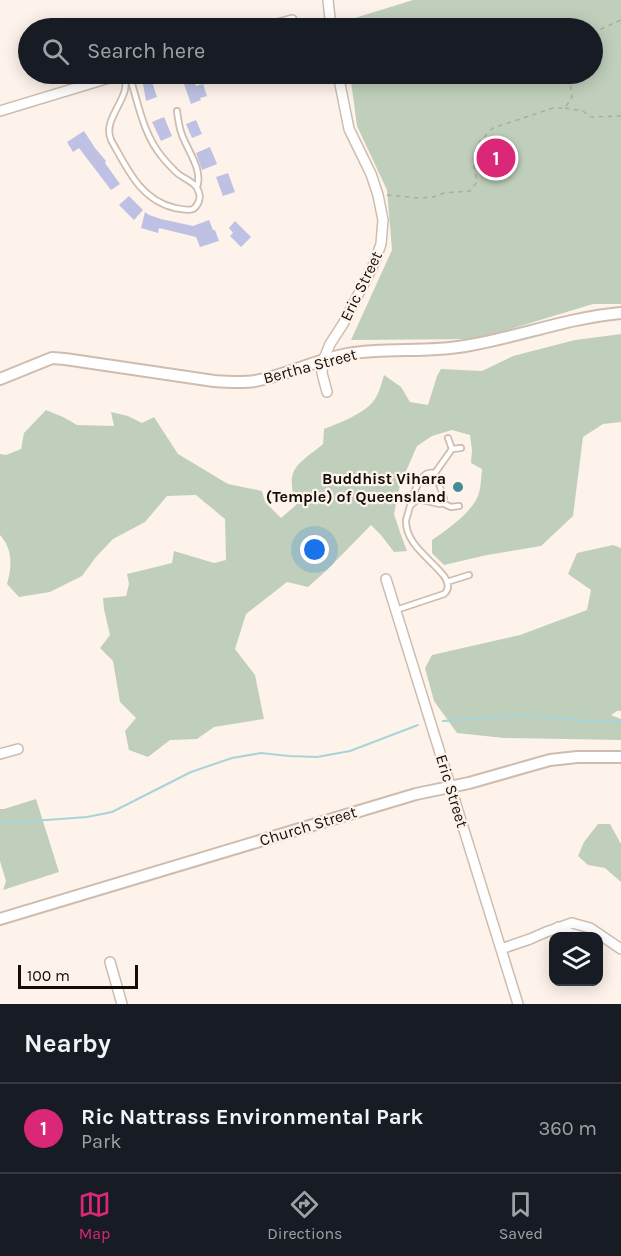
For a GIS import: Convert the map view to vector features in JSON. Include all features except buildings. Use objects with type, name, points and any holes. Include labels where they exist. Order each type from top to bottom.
[{"type":"street","points":[[328,0],[330,18]]},
{"type":"street","points":[[0,111],[90,84]]},
{"type":"street","name":"Eric Street","points":[[323,361],[374,264],[381,244],[382,220],[378,195],[371,174],[349,129],[340,84]]},
{"type":"street","name":"Bertha Street","points":[[0,379],[52,358],[214,381],[253,381],[345,355],[464,347],[574,319],[621,313]]},
{"type":"street","points":[[323,361],[322,373],[327,392]]},
{"type":"street","name":"Eric Street","points":[[386,579],[518,1004]]},
{"type":"street","points":[[0,754],[18,749]]},
{"type":"street","name":"Church Street","points":[[0,919],[416,794],[451,787],[550,759],[621,757]]},
{"type":"street","points":[[501,949],[572,923],[581,924],[595,932]]},
{"type":"street","points":[[558,927],[568,932]]},
{"type":"street","points":[[603,939],[621,949]]},
{"type":"street","points":[[110,962],[122,1004]]},
{"type":"lane","points":[[125,84],[109,126],[108,132],[111,140],[130,174],[147,195],[163,204],[190,210],[197,206],[200,198],[197,187],[176,172],[152,142],[132,84]]},
{"type":"lane","points":[[177,111],[181,132],[198,173],[197,187]]},
{"type":"lane","points":[[448,438],[452,449]]},
{"type":"lane","points":[[435,473],[452,449],[461,448]]},
{"type":"lane","points":[[395,610],[444,594],[448,589],[440,570],[406,531],[406,520],[423,477],[428,473],[435,473]]},
{"type":"lane","points":[[435,473],[444,498],[442,503]]},
{"type":"lane","points":[[411,505],[418,499],[451,507],[459,506]]},
{"type":"lane","points":[[447,582],[469,575]]},
{"type":"path","points":[[603,28],[621,20]]},
{"type":"path","points":[[565,108],[572,97],[570,84]]},
{"type":"path","points":[[378,195],[419,198],[470,190],[477,182],[473,162],[474,153],[480,141],[493,128],[553,108],[583,111],[591,117],[621,116]]},
{"type":"green space","points":[[413,0],[621,0],[621,304],[593,304],[477,339],[351,340],[392,250],[387,190],[357,126],[351,84],[603,84],[603,18],[355,18]]},
{"type":"green space","points":[[621,334],[621,422],[603,424],[583,437],[573,516],[541,546],[444,565],[432,553],[432,540],[472,507],[479,493],[482,469],[471,463],[470,435],[452,430],[432,436],[417,446],[400,485],[394,514],[407,551],[394,552],[371,525],[308,587],[287,582],[246,614],[235,649],[255,675],[264,719],[214,727],[197,739],[170,740],[148,757],[129,750],[125,731],[136,718],[120,702],[113,661],[100,648],[110,635],[103,598],[126,596],[129,584],[127,574],[172,563],[174,551],[214,563],[226,560],[225,519],[196,495],[167,496],[145,522],[113,539],[82,576],[50,592],[19,597],[7,584],[10,558],[7,546],[0,535],[0,454],[6,455],[21,449],[24,433],[46,410],[77,425],[114,426],[111,412],[128,416],[142,423],[154,417],[178,454],[228,484],[262,491],[265,502],[281,518],[296,505],[292,483],[295,469],[323,444],[324,429],[354,416],[373,402],[384,375],[401,387],[410,402],[428,405],[441,369],[482,371],[513,356],[575,340]]},
{"type":"green space","points":[[613,545],[621,548],[621,711],[611,715],[621,719],[621,740],[504,738],[457,733],[434,701],[425,668],[432,655],[520,635],[587,610],[591,590],[568,574],[577,553]]},
{"type":"green space","points":[[36,799],[59,872],[3,890],[6,881],[0,861],[0,809]]},
{"type":"green space","points":[[598,824],[610,824],[621,844],[621,882],[605,868],[588,865],[578,856],[584,842]]},
{"type":"waterway","points":[[443,721],[526,715],[586,721],[621,721]]},
{"type":"waterway","points":[[0,821],[87,817],[112,812],[191,772],[232,758],[261,753],[317,757],[350,751],[418,725]]},
{"type":"place","name":"Ric Nattrass Environmental Park","points":[[496,158]]},
{"type":"place","name":"Buddhist Vihara (Temple) of Queensland","points":[[458,487]]}]
